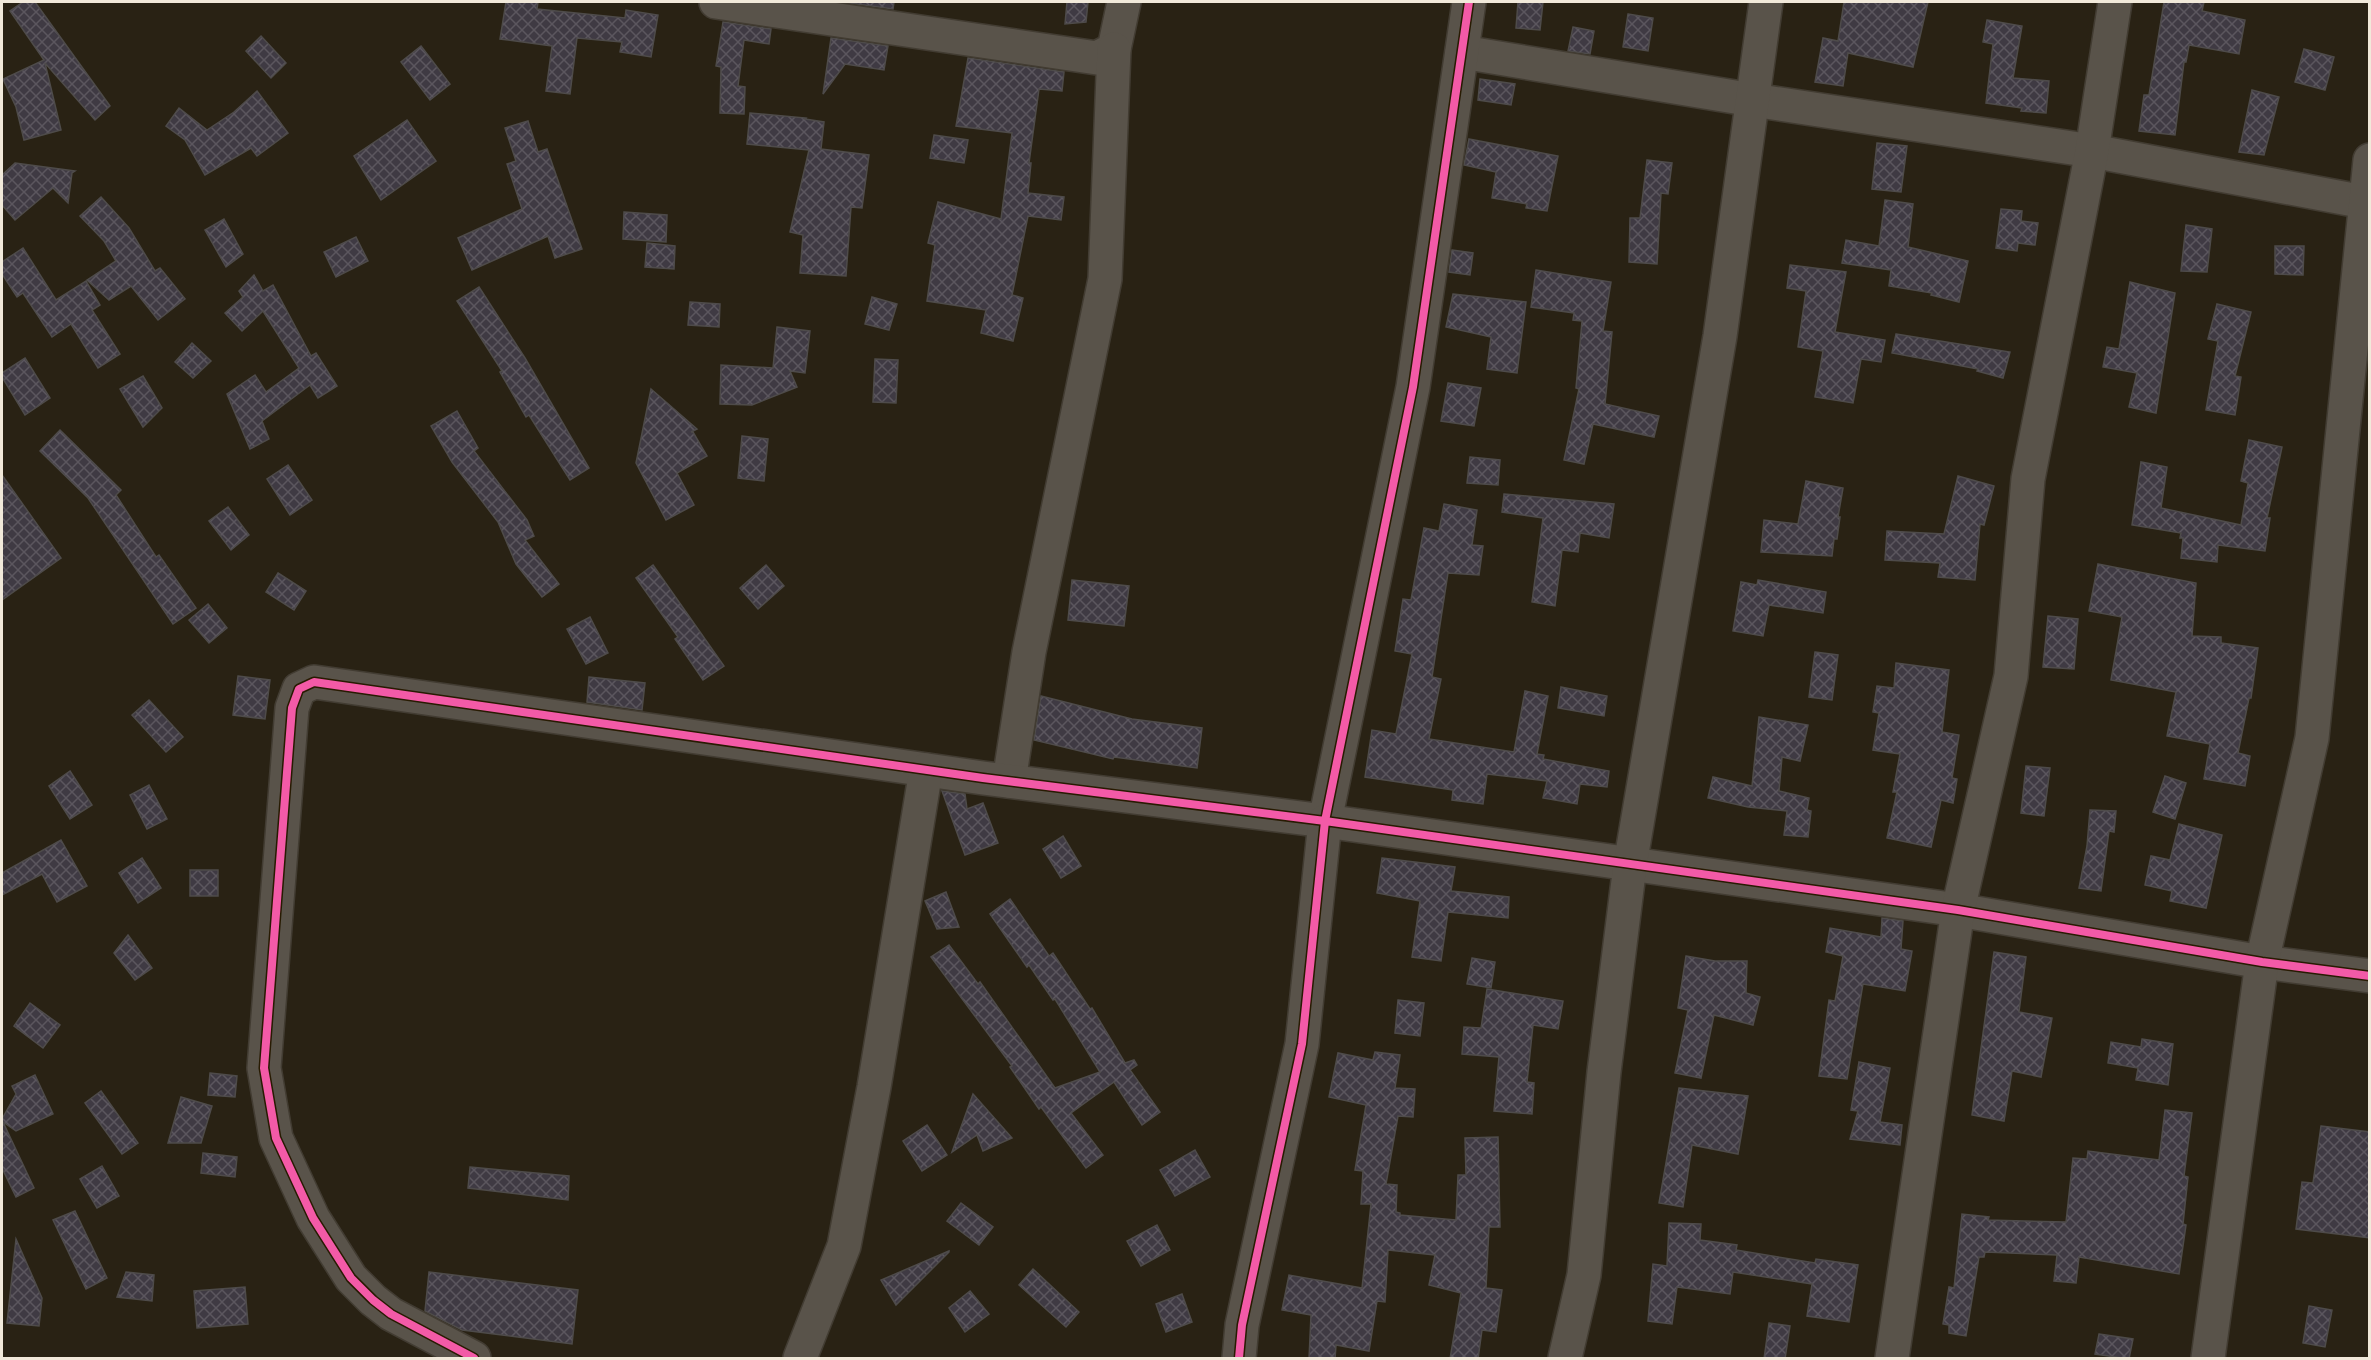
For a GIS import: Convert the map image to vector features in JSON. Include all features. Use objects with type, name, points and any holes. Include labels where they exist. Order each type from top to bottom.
[{"type":"street","points":[[716,2],[904,15],[1096,58],[1114,49]]},
{"type":"street","points":[[1009,781],[1029,652],[1105,279],[1114,49],[1124,2]]},
{"type":"street","points":[[1239,1359],[1242,1325],[1302,1044],[1325,820],[1413,387],[1469,2]]},
{"type":"street","points":[[1565,1359],[1584,1275],[1604,1072],[1630,865],[1720,336],[1766,2]]},
{"type":"street","points":[[1892,1359],[1958,910],[2011,676],[2028,479],[2092,151],[2115,2]]},
{"type":"street","points":[[1462,52],[1753,100],[2092,151],[2367,202]]},
{"type":"street","points":[[2208,1359],[2262,963],[2312,738],[2370,160]]},
{"type":"street","points":[[474,1359],[391,1314],[351,1278],[313,1218],[276,1138],[264,1068],[292,708],[299,689],[314,682],[926,770],[1325,820],[1958,910],[2262,963],[2370,976]]},
{"type":"street","points":[[800,1359],[844,1246],[874,1086],[926,770]]},
{"type":"building","points":[[23,2],[35,2],[110,106],[95,120],[45,63],[61,130],[24,140],[16,107],[3,79],[44,60],[10,11]]},
{"type":"building","points":[[506,2],[538,2],[537,9],[625,18],[626,10],[658,15],[651,57],[620,52],[622,42],[577,38],[570,94],[546,91],[552,46],[500,39]]},
{"type":"building","points":[[842,2],[894,2],[893,9]]},
{"type":"building","points":[[1067,2],[1088,2],[1086,22],[1065,24]]},
{"type":"building","points":[[1518,2],[1543,2],[1540,30],[1516,28]]},
{"type":"building","points":[[1844,2],[1928,2],[1913,67],[1848,53],[1843,86],[1815,82],[1823,38],[1838,41]]},
{"type":"building","points":[[2164,2],[2204,2],[2202,11],[2245,20],[2239,54],[2189,45],[2186,62],[2184,62],[2175,135],[2139,131],[2144,95],[2149,95]]},
{"type":"building","points":[[1628,14],[1653,18],[1648,51],[1623,47]]},
{"type":"building","points":[[1987,20],[2022,26],[2013,78],[2049,81],[2046,113],[2021,111],[2022,108],[1986,103],[1993,44],[1983,42]]},
{"type":"building","points":[[723,22],[771,29],[769,44],[744,40],[738,86],[745,87],[744,114],[720,113],[721,67],[716,66]]},
{"type":"building","points":[[1573,27],[1594,31],[1590,54],[1568,51]]},
{"type":"building","points":[[261,36],[286,63],[271,78],[246,51]]},
{"type":"building","points":[[831,38],[888,46],[884,70],[845,64],[823,94]]},
{"type":"building","points":[[421,46],[450,84],[430,100],[401,62]]},
{"type":"building","points":[[2304,49],[2334,57],[2325,90],[2295,82]]},
{"type":"building","points":[[968,58],[1064,72],[1062,91],[1039,89],[1029,163],[1031,163],[1028,193],[1064,197],[1061,220],[1028,216],[1012,295],[1023,298],[1013,341],[981,333],[986,310],[927,301],[935,245],[928,243],[938,202],[1001,219],[1012,133],[956,126]]},
{"type":"building","points":[[1480,79],[1515,84],[1511,105],[1478,100]]},
{"type":"building","points":[[2252,90],[2279,97],[2264,155],[2239,152]]},
{"type":"building","points":[[257,91],[288,133],[257,156],[251,148],[205,175],[185,140],[166,126],[179,108],[207,130],[234,112]]},
{"type":"building","points":[[750,113],[824,122],[821,149],[869,155],[862,208],[851,207],[846,276],[800,273],[803,235],[790,232],[809,150],[747,144]]},
{"type":"building","points":[[407,120],[436,161],[381,200],[354,156]]},
{"type":"building","points":[[528,121],[538,152],[547,149],[582,249],[555,258],[548,236],[472,270],[458,238],[522,209],[507,164],[516,161],[505,128]]},
{"type":"building","points":[[934,135],[968,140],[964,163],[930,158]]},
{"type":"building","points":[[1469,139],[1558,156],[1547,211],[1526,208],[1527,204],[1492,198],[1496,172],[1464,165]]},
{"type":"building","points":[[1877,143],[1907,146],[1901,192],[1872,189]]},
{"type":"building","points":[[1647,160],[1672,163],[1668,194],[1661,193],[1657,264],[1629,262],[1630,218],[1640,218]]},
{"type":"building","points":[[15,163],[75,171],[72,173],[68,203],[53,188],[15,220],[2,205],[2,175]]},
{"type":"building","points":[[101,197],[129,228],[155,271],[160,268],[185,299],[158,320],[131,286],[109,300],[87,280],[116,261],[104,241],[80,216]]},
{"type":"building","points":[[1885,200],[1913,204],[1908,247],[1968,261],[1959,302],[1931,295],[1932,293],[1889,286],[1891,270],[1842,263],[1846,240],[1879,246]]},
{"type":"building","points":[[2001,209],[2022,211],[2021,221],[2038,223],[2035,245],[2018,243],[2017,251],[1996,248]]},
{"type":"building","points":[[624,212],[667,215],[666,242],[623,239]]},
{"type":"building","points":[[224,219],[243,254],[226,267],[205,230]]},
{"type":"building","points":[[2186,225],[2212,229],[2207,272],[2181,271]]},
{"type":"building","points":[[356,237],[368,261],[336,277],[324,252]]},
{"type":"building","points":[[647,243],[675,246],[674,269],[645,267]]},
{"type":"building","points":[[2275,246],[2304,246],[2303,275],[2275,274]]},
{"type":"building","points":[[23,248],[56,300],[86,281],[100,305],[92,310],[120,354],[98,368],[71,324],[52,337],[23,293],[17,297],[2,274],[2,262]]},
{"type":"building","points":[[1452,250],[1473,253],[1470,275],[1449,272]]},
{"type":"building","points":[[1790,265],[1846,272],[1835,332],[1885,340],[1881,362],[1861,359],[1853,403],[1815,397],[1823,351],[1798,347],[1806,291],[1787,288]]},
{"type":"building","points":[[1536,270],[1611,282],[1603,331],[1612,332],[1605,404],[1659,416],[1654,437],[1593,424],[1584,464],[1564,460],[1579,389],[1576,388],[1582,321],[1573,320],[1574,313],[1531,307]]},
{"type":"building","points":[[254,275],[263,291],[273,285],[311,356],[316,353],[337,386],[318,398],[310,385],[262,421],[269,439],[250,449],[227,394],[255,375],[266,392],[299,368],[263,311],[242,331],[225,313],[243,297],[239,291]]},
{"type":"building","points":[[2130,282],[2175,293],[2156,413],[2129,407],[2137,373],[2103,367],[2107,347],[2119,349]]},
{"type":"building","points":[[479,287],[525,358],[589,468],[570,480],[529,415],[526,417],[500,372],[502,371],[457,301]]},
{"type":"building","points":[[1453,294],[1526,302],[1517,373],[1487,369],[1491,337],[1446,327]]},
{"type":"building","points":[[872,297],[897,304],[889,330],[865,324]]},
{"type":"building","points":[[690,302],[720,304],[719,327],[688,325]]},
{"type":"building","points":[[2217,304],[2251,312],[2235,376],[2241,377],[2235,415],[2206,410],[2218,341],[2208,339]]},
{"type":"building","points":[[777,327],[810,331],[805,373],[790,371],[797,387],[752,405],[720,404],[721,365],[773,368]]},
{"type":"building","points":[[1896,334],[2010,352],[2003,378],[1977,371],[1978,369],[1892,353]]},
{"type":"building","points":[[192,343],[211,361],[193,378],[175,362]]},
{"type":"building","points":[[25,358],[50,398],[25,415],[2,377],[2,373]]},
{"type":"building","points":[[875,359],[898,360],[896,403],[873,402]]},
{"type":"building","points":[[143,376],[162,408],[143,427],[120,389]]},
{"type":"building","points":[[1448,383],[1481,388],[1474,426],[1441,421]]},
{"type":"building","points":[[651,389],[697,429],[691,432],[707,456],[677,473],[694,505],[666,520],[636,463]]},
{"type":"building","points":[[457,411],[478,448],[474,451],[527,520],[534,536],[525,540],[559,584],[542,597],[516,564],[498,522],[452,462],[431,426]]},
{"type":"building","points":[[60,430],[121,490],[116,495],[156,557],[159,555],[196,608],[173,624],[88,498],[40,451]]},
{"type":"building","points":[[742,436],[768,439],[764,481],[738,478]]},
{"type":"building","points":[[2249,440],[2282,447],[2267,518],[2270,518],[2265,551],[2218,545],[2217,562],[2181,558],[2183,538],[2180,538],[2181,533],[2132,525],[2141,462],[2167,467],[2161,508],[2241,525],[2248,483],[2241,481]]},
{"type":"building","points":[[1470,457],[1500,460],[1498,485],[1467,483]]},
{"type":"building","points":[[288,465],[312,500],[290,515],[267,479]]},
{"type":"building","points":[[2,475],[61,558],[2,600]]},
{"type":"building","points":[[1958,476],[1994,486],[1984,525],[1980,524],[1975,580],[1938,577],[1940,563],[1885,560],[1887,531],[1944,534]]},
{"type":"building","points":[[1806,481],[1843,488],[1837,539],[1834,539],[1832,556],[1761,552],[1764,520],[1798,524]]},
{"type":"building","points":[[1504,494],[1614,504],[1609,538],[1580,533],[1578,552],[1562,550],[1555,606],[1532,602],[1543,518],[1502,512]]},
{"type":"building","points":[[1444,504],[1477,510],[1472,545],[1483,546],[1479,575],[1448,573],[1432,677],[1441,679],[1429,739],[1514,752],[1525,691],[1548,696],[1537,754],[1544,755],[1543,759],[1609,771],[1607,787],[1580,784],[1577,804],[1543,798],[1547,781],[1487,774],[1483,804],[1452,800],[1453,790],[1365,777],[1372,730],[1396,734],[1412,654],[1395,651],[1403,599],[1411,600],[1424,528],[1439,531]]},
{"type":"building","points":[[228,507],[249,535],[231,550],[209,521]]},
{"type":"building","points":[[2098,564],[2196,583],[2192,636],[2221,637],[2221,643],[2258,648],[2251,698],[2249,698],[2238,753],[2250,756],[2245,786],[2204,779],[2210,744],[2167,736],[2176,692],[2111,680],[2122,617],[2089,611]]},
{"type":"building","points":[[653,565],[724,666],[703,680],[675,639],[678,637],[636,578]]},
{"type":"building","points":[[766,565],[784,586],[758,609],[740,588]]},
{"type":"building","points":[[278,573],[306,591],[294,610],[266,592]]},
{"type":"building","points":[[1072,580],[1129,586],[1124,626],[1068,620]]},
{"type":"building","points":[[1758,580],[1826,592],[1823,613],[1769,605],[1763,636],[1733,631],[1741,582],[1757,585]]},
{"type":"building","points":[[208,604],[227,628],[209,643],[189,620]]},
{"type":"building","points":[[2048,616],[2078,619],[2074,669],[2043,667]]},
{"type":"building","points":[[590,617],[608,653],[586,664],[567,629]]},
{"type":"building","points":[[1815,652],[1838,655],[1832,700],[1809,697]]},
{"type":"building","points":[[1896,663],[1949,670],[1942,732],[1959,735],[1952,778],[1957,779],[1953,803],[1941,800],[1931,847],[1887,838],[1897,792],[1893,792],[1900,754],[1873,750],[1879,713],[1873,712],[1877,686],[1894,688]]},
{"type":"building","points":[[238,676],[270,680],[265,719],[233,715]]},
{"type":"building","points":[[589,677],[645,683],[642,710],[587,702]]},
{"type":"building","points":[[1561,687],[1607,696],[1604,716],[1558,708]]},
{"type":"building","points":[[1041,696],[1132,719],[1202,728],[1197,768],[1114,757],[1113,759],[1034,740]]},
{"type":"building","points":[[149,700],[183,737],[166,752],[132,715]]},
{"type":"building","points":[[1759,717],[1808,725],[1800,761],[1782,757],[1779,791],[1809,798],[1807,810],[1811,811],[1808,837],[1784,835],[1787,811],[1748,807],[1708,798],[1713,777],[1752,786]]},
{"type":"building","points":[[2026,766],[2050,768],[2044,816],[2021,813]]},
{"type":"building","points":[[70,771],[92,805],[70,819],[49,786]]},
{"type":"building","points":[[2165,776],[2186,783],[2175,819],[2153,812]]},
{"type":"building","points":[[149,785],[167,819],[147,829],[130,795]]},
{"type":"building","points":[[942,791],[965,794],[967,809],[983,803],[998,843],[965,855]]},
{"type":"building","points":[[2090,810],[2116,811],[2114,832],[2109,831],[2101,891],[2079,888],[2087,846]]},
{"type":"building","points":[[2179,824],[2222,835],[2206,908],[2170,901],[2172,891],[2145,885],[2151,856],[2170,860]]},
{"type":"building","points":[[1063,836],[1081,866],[1061,878],[1043,849]]},
{"type":"building","points":[[61,840],[87,886],[57,902],[42,874],[2,895],[2,873]]},
{"type":"building","points":[[142,858],[161,888],[138,903],[119,873]]},
{"type":"building","points":[[1382,858],[1455,867],[1451,891],[1509,897],[1508,918],[1448,912],[1441,961],[1412,957],[1420,901],[1377,893]]},
{"type":"building","points":[[190,870],[218,870],[218,896],[190,896]]},
{"type":"building","points":[[946,892],[959,927],[937,929],[925,901]]},
{"type":"building","points":[[1010,899],[1049,956],[1053,953],[1090,1009],[1092,1008],[1125,1063],[1134,1060],[1137,1065],[1130,1070],[1160,1112],[1142,1125],[1114,1082],[1071,1113],[1103,1155],[1086,1168],[1041,1107],[1039,1109],[1010,1067],[1012,1066],[931,957],[949,945],[978,984],[980,982],[1055,1088],[1100,1072],[1055,999],[1053,1000],[1029,965],[1027,967],[990,914]]},
{"type":"building","points":[[1882,918],[1903,921],[1901,949],[1912,951],[1905,991],[1863,984],[1847,1079],[1819,1076],[1829,1000],[1835,1001],[1843,956],[1826,952],[1830,928],[1881,937]]},
{"type":"building","points":[[128,935],[152,968],[135,980],[114,953]]},
{"type":"building","points":[[1994,952],[2026,957],[2019,1012],[2052,1018],[2041,1077],[2012,1071],[2004,1121],[1972,1115]]},
{"type":"building","points":[[1686,956],[1715,961],[1747,961],[1746,993],[1760,997],[1753,1025],[1714,1015],[1701,1078],[1675,1073],[1688,1010],[1678,1008]]},
{"type":"building","points":[[1472,958],[1495,962],[1491,988],[1467,984]]},
{"type":"building","points":[[1487,989],[1563,1001],[1558,1029],[1533,1025],[1527,1082],[1534,1083],[1532,1114],[1494,1111],[1499,1057],[1462,1054],[1464,1027],[1481,1028]]},
{"type":"building","points":[[1398,1000],[1424,1003],[1420,1036],[1395,1033]]},
{"type":"building","points":[[30,1003],[60,1025],[43,1048],[14,1026]]},
{"type":"building","points":[[2142,1039],[2173,1044],[2168,1085],[2136,1080],[2138,1068],[2108,1063],[2111,1042],[2141,1047]]},
{"type":"building","points":[[1375,1052],[1400,1055],[1395,1088],[1415,1089],[1413,1117],[1398,1116],[1386,1184],[1397,1185],[1396,1212],[1400,1215],[1456,1220],[1458,1175],[1466,1175],[1465,1138],[1498,1137],[1500,1227],[1489,1227],[1486,1288],[1502,1290],[1496,1332],[1482,1330],[1478,1359],[1450,1359],[1461,1293],[1429,1285],[1435,1255],[1388,1250],[1385,1302],[1377,1301],[1369,1351],[1336,1345],[1335,1359],[1309,1359],[1311,1315],[1282,1310],[1289,1275],[1362,1288],[1371,1204],[1361,1204],[1363,1171],[1355,1170],[1366,1105],[1329,1097],[1338,1053],[1373,1060]]},
{"type":"building","points":[[1859,1062],[1890,1068],[1880,1122],[1902,1125],[1900,1145],[1850,1139],[1858,1111],[1851,1110]]},
{"type":"building","points":[[210,1073],[237,1076],[235,1097],[208,1095]]},
{"type":"building","points":[[35,1075],[53,1114],[16,1131],[3,1122],[34,1188],[16,1197],[2,1168],[2,1119],[16,1094],[12,1086]]},
{"type":"building","points":[[1679,1088],[1748,1096],[1738,1154],[1692,1145],[1683,1207],[1659,1203]]},
{"type":"building","points":[[101,1091],[138,1143],[122,1154],[85,1103]]},
{"type":"building","points":[[973,1094],[1012,1138],[983,1151],[977,1135],[952,1152]]},
{"type":"building","points":[[181,1097],[212,1106],[201,1143],[168,1143]]},
{"type":"building","points":[[2165,1110],[2192,1113],[2184,1176],[2188,1177],[2183,1224],[2186,1225],[2179,1274],[2079,1257],[2076,1283],[2054,1281],[2057,1255],[1985,1252],[1984,1257],[1979,1257],[1966,1336],[1949,1333],[1949,1325],[1943,1324],[1949,1287],[1954,1288],[1962,1214],[1989,1217],[1988,1220],[2066,1222],[2073,1158],[2087,1159],[2088,1151],[2159,1160]]},
{"type":"building","points":[[927,1125],[947,1155],[922,1171],[903,1141]]},
{"type":"building","points":[[2321,1126],[2370,1132],[2370,1238],[2296,1229],[2302,1182],[2313,1183]]},
{"type":"building","points":[[1195,1150],[1210,1177],[1175,1196],[1160,1170]]},
{"type":"building","points":[[203,1153],[237,1157],[235,1177],[201,1173]]},
{"type":"building","points":[[102,1166],[119,1196],[97,1208],[80,1179]]},
{"type":"building","points":[[470,1167],[569,1176],[568,1200],[468,1188]]},
{"type":"building","points":[[961,1203],[993,1227],[979,1245],[947,1221]]},
{"type":"building","points":[[75,1211],[107,1278],[86,1289],[53,1220]]},
{"type":"building","points":[[1669,1223],[1701,1224],[1700,1240],[1737,1245],[1736,1250],[1815,1263],[1816,1259],[1858,1265],[1849,1322],[1807,1316],[1812,1284],[1733,1272],[1730,1294],[1677,1287],[1672,1324],[1648,1321],[1653,1264],[1667,1266]]},
{"type":"building","points":[[1157,1225],[1170,1250],[1141,1266],[1127,1241]]},
{"type":"building","points":[[16,1239],[42,1298],[39,1326],[7,1323]]},
{"type":"building","points":[[949,1252],[896,1305],[881,1280]]},
{"type":"building","points":[[1033,1269],[1079,1312],[1066,1327],[1019,1285]]},
{"type":"building","points":[[126,1272],[154,1275],[152,1301],[117,1297]]},
{"type":"building","points":[[429,1272],[578,1290],[572,1344],[462,1330],[425,1311]]},
{"type":"building","points":[[245,1287],[248,1324],[197,1328],[194,1291]]},
{"type":"building","points":[[970,1291],[989,1314],[965,1332],[949,1308]]},
{"type":"building","points":[[1182,1294],[1192,1322],[1166,1332],[1156,1304]]},
{"type":"building","points":[[2309,1306],[2332,1310],[2325,1347],[2303,1343]]},
{"type":"building","points":[[1769,1323],[1790,1326],[1785,1359],[1764,1359]]},
{"type":"building","points":[[2099,1334],[2133,1339],[2129,1359],[2095,1354]]},
{"type":"cycle path","points":[[474,1358],[391,1314],[351,1278],[313,1218],[276,1138],[264,1068],[292,708],[299,689],[314,682],[983,778],[1325,821],[1413,387],[1469,2]]},
{"type":"cycle path","points":[[1239,1358],[1242,1325],[1302,1044],[1325,821],[1958,910],[2262,962],[2370,976]]}]
